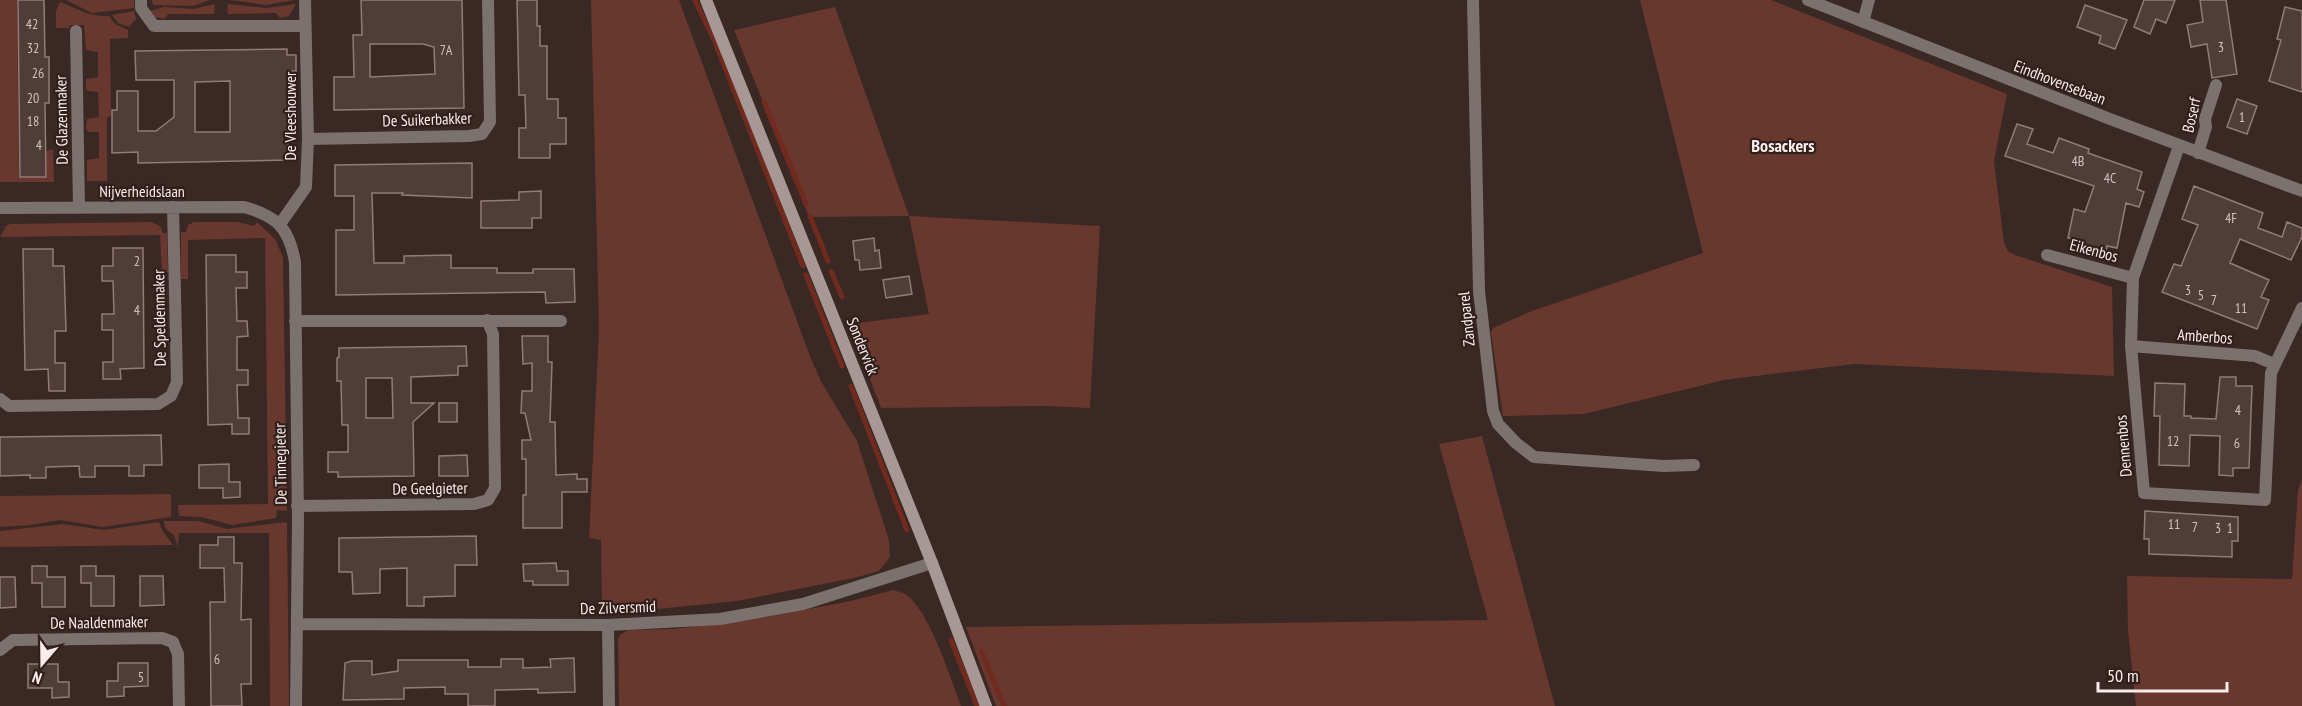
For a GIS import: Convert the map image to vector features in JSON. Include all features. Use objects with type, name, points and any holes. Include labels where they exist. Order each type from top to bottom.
[{"type":"street","points":[[141,0],[141,8],[154,26],[305,26]]},
{"type":"street","name":"De Vleeshouwer","points":[[280,224],[306,187],[308,139],[305,0]]},
{"type":"street","name":"De Suikerbakker","points":[[308,139],[482,134],[490,122],[488,0]]},
{"type":"street","name":"Sondervick","points":[[706,0],[932,562],[986,706]]},
{"type":"street","name":"Zandparel","points":[[1473,0],[1479,291],[1493,411],[1498,424],[1516,443],[1534,457],[1664,466],[1694,465]]},
{"type":"street","name":"Eindhovensebaan","points":[[1808,0],[2179,146],[2302,191]]},
{"type":"street","points":[[1863,22],[1869,0]]},
{"type":"street","name":"De Glazenmaker","points":[[76,31],[79,208]]},
{"type":"street","name":"Boserf","points":[[2198,153],[2206,128],[2205,119],[2216,85]]},
{"type":"street","name":"Dennenbos","points":[[2179,146],[2133,278],[2131,346],[2144,493],[2265,500],[2271,373],[2274,364]]},
{"type":"street","name":"De Speldenmaker","points":[[0,399],[9,406],[158,404],[171,396],[177,382],[173,207]]},
{"type":"street","name":"Nijverheidslaan","points":[[0,208],[244,207],[263,212],[280,224]]},
{"type":"street","name":"De Tinnegieter","points":[[280,224],[292,243],[295,262],[298,624],[296,706]]},
{"type":"street","name":"Eikenbos","points":[[2047,255],[2133,278]]},
{"type":"street","points":[[2274,364],[2302,308]]},
{"type":"street","name":"De Geelgieter","points":[[297,506],[474,504],[488,500],[495,488],[493,334],[487,320]]},
{"type":"street","points":[[295,321],[561,321]]},
{"type":"street","name":"Amberbos","points":[[2131,346],[2255,356],[2274,364]]},
{"type":"street","name":"De Zilversmid","points":[[298,624],[608,625],[720,619],[803,604],[932,562]]},
{"type":"street","points":[[608,625],[609,706]]},
{"type":"street","name":"De Naaldenmaker","points":[[0,650],[13,640],[162,638],[172,642],[178,654],[179,706]]},
{"type":"shaded area","points":[[0,0],[17,0],[19,177],[47,177],[46,151],[53,149],[54,182],[0,182]]},
{"type":"shaded area","points":[[66,0],[134,0],[134,8],[92,13]]},
{"type":"shaded area","points":[[152,0],[210,0],[193,6],[153,5]]},
{"type":"shaded area","points":[[230,0],[295,0],[266,5]]},
{"type":"shaded area","points":[[591,0],[679,0],[811,359],[822,383],[857,441],[889,540],[890,557],[879,571],[737,601],[657,609],[602,609],[601,540],[589,538],[599,329]]},
{"type":"shaded area","points":[[1640,0],[1771,0],[2007,94],[1994,161],[2004,243],[2008,251],[2015,255],[2112,287],[2114,376],[1854,364],[1724,380],[1584,414],[1503,416],[1491,332],[1493,328],[1532,311],[1703,253]]},
{"type":"shaded area","points":[[60,2],[89,14],[109,16],[115,24],[128,30],[128,38],[110,39],[111,116],[107,117],[107,181],[87,181],[87,160],[99,158],[99,132],[88,132],[86,128],[87,119],[99,117],[98,92],[86,89],[86,79],[98,77],[98,52],[86,50],[84,25],[56,28],[56,11]]},
{"type":"shaded area","points":[[215,4],[214,14],[168,14],[165,19],[155,17],[150,11],[164,7],[193,9]]},
{"type":"shaded area","points":[[227,4],[267,8],[296,4],[289,16],[280,18],[276,13],[228,14]]},
{"type":"shaded area","points":[[835,7],[909,216],[809,217],[734,30]]},
{"type":"shaded area","points":[[134,11],[136,19],[129,27],[118,23],[112,15]]},
{"type":"shaded area","points":[[909,216],[1100,226],[1090,408],[1046,406],[881,408],[849,324],[929,314]]},
{"type":"shaded area","points":[[151,222],[160,226],[163,233],[167,233],[168,272],[162,272],[160,235],[0,237],[6,226],[10,224]]},
{"type":"shaded area","points":[[194,222],[238,222],[254,226],[257,222],[275,239],[283,257],[287,511],[277,510],[276,518],[232,525],[201,517],[179,516],[178,505],[268,504],[265,238],[188,240],[188,279],[181,279],[181,232],[186,232],[188,225]]},
{"type":"shaded area","points":[[1482,436],[1555,706],[996,706],[966,627],[1488,620],[1439,444]]},
{"type":"shaded area","points":[[2302,480],[2302,706],[2136,706],[2128,631],[2127,576],[2292,579],[2298,490]]},
{"type":"shaded area","points":[[171,494],[171,517],[103,527],[60,520],[0,527],[0,496]]},
{"type":"shaded area","points":[[164,521],[198,521],[227,529],[287,522],[289,706],[270,706],[269,533],[179,533],[178,547],[174,535],[165,528]]},
{"type":"shaded area","points":[[159,522],[173,545],[0,547],[0,531],[63,524],[104,530]]},
{"type":"shaded area","points":[[893,590],[905,594],[914,602],[931,629],[961,706],[619,706],[618,640],[620,635],[628,630],[674,629],[755,619],[851,601]]},
{"type":"building","points":[[18,0],[44,0],[45,57],[49,57],[49,103],[45,103],[46,177],[20,177]]},
{"type":"building","points":[[361,0],[462,0],[464,108],[334,110],[334,77],[354,77],[353,35],[362,35]],"holes":[[[370,44],[423,44],[434,47],[435,74],[370,77]]]},
{"type":"building","points":[[517,0],[537,0],[540,46],[547,46],[547,99],[558,99],[558,118],[566,118],[566,144],[550,144],[550,158],[519,158],[519,128],[526,128],[525,95],[519,95]]},
{"type":"building","points":[[2144,0],[2175,0],[2166,23],[2156,19],[2150,34],[2134,27]]},
{"type":"building","points":[[2200,0],[2226,0],[2237,74],[2212,78],[2207,44],[2191,47],[2187,25],[2203,22]]},
{"type":"building","points":[[2085,5],[2127,20],[2115,49],[2099,43],[2101,36],[2077,27]]},
{"type":"building","points":[[2285,7],[2302,11],[2302,92],[2269,81],[2281,40],[2277,39]]},
{"type":"building","points":[[287,49],[287,55],[296,55],[296,71],[288,71],[288,97],[296,97],[296,117],[288,117],[288,160],[138,163],[138,152],[112,153],[112,110],[117,110],[117,91],[138,91],[138,131],[156,131],[174,117],[174,80],[136,80],[135,51]],"holes":[[[230,81],[230,132],[195,132],[195,82]]]},
{"type":"building","points":[[2237,99],[2257,106],[2247,134],[2227,127]]},
{"type":"building","points":[[2017,124],[2033,129],[2027,144],[2053,153],[2059,138],[2089,149],[2088,153],[2142,172],[2137,189],[2144,192],[2139,207],[2126,203],[2117,248],[2107,246],[2106,253],[2076,247],[2077,240],[2068,238],[2074,209],[2085,212],[2094,186],[2005,156]]},
{"type":"building","points":[[472,163],[472,198],[372,193],[374,263],[404,263],[404,256],[451,255],[451,268],[497,268],[497,273],[533,273],[533,269],[574,269],[575,302],[546,303],[545,292],[336,295],[336,230],[354,230],[354,196],[335,196],[335,165]]},
{"type":"building","points":[[2194,186],[2263,213],[2258,228],[2282,237],[2287,222],[2302,228],[2302,237],[2291,260],[2240,239],[2230,263],[2269,280],[2261,297],[2269,300],[2257,329],[2162,292],[2174,264],[2181,266],[2198,225],[2182,219]]},
{"type":"building","points":[[541,191],[541,218],[532,218],[532,228],[481,228],[481,201],[519,200],[519,192]]},
{"type":"building","points":[[874,238],[875,251],[879,250],[881,268],[860,270],[859,260],[855,260],[853,241]]},
{"type":"building","points":[[113,248],[143,248],[144,368],[120,369],[121,379],[103,379],[103,362],[113,362],[113,330],[102,330],[102,314],[114,314],[113,281],[102,281],[102,266],[113,266]]},
{"type":"building","points":[[23,249],[53,249],[53,266],[64,266],[66,331],[55,331],[55,363],[65,363],[65,391],[49,391],[48,369],[25,370]]},
{"type":"building","points":[[206,255],[236,255],[236,272],[247,272],[247,288],[236,288],[237,321],[247,321],[248,336],[237,337],[237,370],[248,370],[248,385],[237,385],[238,418],[249,418],[249,434],[232,434],[232,424],[208,425]]},
{"type":"building","points":[[909,276],[912,294],[886,298],[883,280]]},
{"type":"building","points":[[522,336],[548,336],[548,362],[552,362],[550,422],[555,422],[556,475],[577,474],[577,479],[587,479],[587,492],[562,492],[562,528],[523,528],[526,459],[522,459],[522,440],[531,440],[525,413],[521,413],[522,391],[532,391],[532,363],[523,364]]},
{"type":"building","points":[[466,346],[467,366],[458,366],[458,375],[411,377],[411,403],[434,403],[413,422],[414,476],[338,477],[338,472],[328,472],[328,452],[348,452],[348,425],[342,425],[341,381],[337,381],[339,348]],"holes":[[[366,378],[392,378],[393,418],[366,418]]]},
{"type":"building","points":[[2220,377],[2236,377],[2236,386],[2252,386],[2249,468],[2233,468],[2233,476],[2219,475],[2220,436],[2190,435],[2189,466],[2159,465],[2160,416],[2154,416],[2155,383],[2185,384],[2184,416],[2216,419]]},
{"type":"building","points":[[439,403],[457,403],[457,422],[439,422]]},
{"type":"building","points":[[161,435],[162,465],[144,465],[144,476],[129,476],[129,466],[95,466],[95,477],[80,477],[79,466],[46,467],[46,478],[30,478],[30,475],[0,476],[0,437]]},
{"type":"building","points":[[467,455],[468,476],[439,476],[439,456]]},
{"type":"building","points":[[229,464],[229,482],[240,482],[240,497],[223,498],[223,488],[199,488],[199,465]]},
{"type":"building","points":[[2145,511],[2238,517],[2238,541],[2232,541],[2232,557],[2149,554],[2149,539],[2144,539]]},
{"type":"building","points":[[476,536],[477,565],[455,565],[455,596],[424,597],[424,606],[407,606],[407,568],[380,569],[380,593],[353,594],[352,572],[339,572],[339,538]]},
{"type":"building","points":[[218,537],[234,537],[234,563],[242,563],[241,620],[251,619],[251,684],[241,684],[242,706],[211,706],[210,602],[225,602],[224,568],[200,568],[200,545],[218,545]]},
{"type":"building","points":[[556,563],[557,571],[568,571],[568,585],[533,585],[533,581],[524,581],[523,564]]},
{"type":"building","points":[[32,566],[47,566],[47,577],[65,577],[65,607],[42,607],[42,583],[32,583]]},
{"type":"building","points":[[81,566],[96,566],[96,576],[114,576],[114,606],[91,606],[91,583],[81,583]]},
{"type":"building","points":[[140,576],[163,576],[164,605],[140,606]]},
{"type":"building","points":[[0,577],[15,577],[16,607],[0,608]]},
{"type":"building","points":[[574,658],[575,692],[538,693],[538,689],[495,690],[495,706],[468,706],[468,694],[445,694],[445,687],[404,688],[404,699],[343,700],[345,663],[352,661],[372,661],[372,675],[398,671],[398,660],[468,660],[468,667],[501,667],[501,659],[523,659],[523,668],[551,667],[550,659]]},
{"type":"building","points":[[118,663],[148,663],[148,686],[124,687],[124,696],[107,697],[107,681],[118,681]]},
{"type":"building","points":[[28,664],[58,664],[58,682],[69,682],[69,697],[52,698],[52,688],[28,688]]},
{"type":"waterway","points":[[695,0],[715,42],[803,266]]},
{"type":"waterway","points":[[764,102],[806,204]]},
{"type":"waterway","points":[[810,216],[828,261]]},
{"type":"waterway","points":[[831,271],[842,297]]},
{"type":"waterway","points":[[806,275],[842,366]]},
{"type":"waterway","points":[[851,386],[907,530]]},
{"type":"waterway","points":[[951,640],[977,706]]},
{"type":"waterway","points":[[981,651],[1004,706]]},
{"type":"district","name":"Bosackers","points":[[1783,145]]}]
